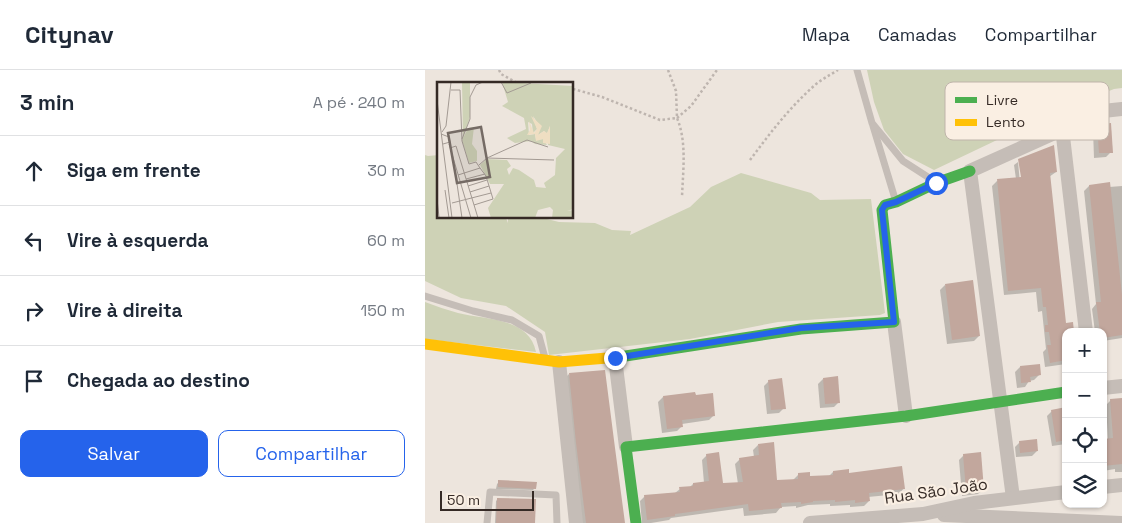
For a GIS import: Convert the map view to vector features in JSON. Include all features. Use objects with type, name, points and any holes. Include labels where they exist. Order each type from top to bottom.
[{"type":"street","points":[[1109,110],[1122,109]]},
{"type":"street","points":[[906,416],[882,210],[885,205],[970,171],[1036,140]]},
{"type":"street","points":[[1063,140],[1086,328]]},
{"type":"street","points":[[970,171],[1013,498]]},
{"type":"street","points":[[425,344],[552,361],[615,358],[801,328],[894,322]]},
{"type":"street","points":[[615,358],[636,523]]},
{"type":"street","points":[[552,361],[576,523]]},
{"type":"street","points":[[1107,388],[1122,386]]},
{"type":"street","points":[[626,447],[906,416],[1062,393]]},
{"type":"street","points":[[1107,487],[1122,485]]},
{"type":"street","name":"Rua São João","points":[[810,523],[877,520],[923,514],[974,503],[1062,492]]},
{"type":"street","points":[[923,514],[1121,523]]},
{"type":"lane","points":[[857,70],[896,202]]},
{"type":"lane","points":[[873,124],[903,161],[936,183]]},
{"type":"lane","points":[[425,296],[473,312],[512,320],[539,336],[552,361]]},
{"type":"lane","points":[[487,523],[490,492],[555,495],[557,523]]},
{"type":"path","points":[[499,70],[501,74],[515,82]]},
{"type":"path","points":[[667,70],[676,90],[677,118],[682,131],[682,197]]},
{"type":"path","points":[[574,89],[602,97],[660,120],[677,118],[691,106],[717,70]]},
{"type":"path","points":[[750,160],[791,108],[816,84],[838,70]]},
{"type":"green space","points":[[867,70],[1122,70],[1122,88],[1109,91],[1109,82],[945,82],[945,140],[997,140],[934,170],[903,154],[884,130],[874,102]]},
{"type":"green space","points":[[425,155],[437,155],[437,219],[506,219],[508,223],[508,219],[547,219],[559,222],[595,223],[612,230],[631,231],[630,235],[690,207],[711,187],[741,173],[811,193],[820,200],[871,199],[885,313],[880,315],[778,322],[690,339],[549,355],[545,332],[506,306],[461,298],[425,281]]},
{"type":"green space","points":[[425,302],[458,313],[493,319],[515,326],[525,332],[532,341],[536,352],[425,339]]},
{"type":"building","points":[[1109,123],[1111,123],[1113,153],[1099,153],[1098,140],[1109,140]]},
{"type":"building","points":[[1054,145],[1057,172],[1050,173],[1066,323],[1073,322],[1074,328],[1062,328],[1062,361],[1050,363],[1047,345],[1051,345],[1049,332],[1045,332],[1045,325],[1048,325],[1046,307],[1043,307],[1041,288],[1008,291],[997,179],[1021,177],[1018,159]]},
{"type":"building","points":[[1110,182],[1122,295],[1122,335],[1107,337],[1107,328],[1099,328],[1096,302],[1101,302],[1089,185]]},
{"type":"building","points":[[973,280],[980,336],[952,340],[945,284]]},
{"type":"building","points":[[1040,364],[1041,375],[1030,377],[1031,382],[1021,383],[1020,366]]},
{"type":"building","points":[[605,370],[625,523],[586,523],[569,373]]},
{"type":"building","points":[[838,376],[840,403],[825,404],[823,378]]},
{"type":"building","points":[[782,378],[786,409],[771,410],[768,380]]},
{"type":"building","points":[[695,392],[696,395],[713,393],[715,416],[682,420],[683,427],[667,429],[663,396]]},
{"type":"building","points":[[1122,398],[1122,464],[1107,466],[1107,439],[1113,438],[1110,399]]},
{"type":"building","points":[[1062,408],[1062,441],[1056,442],[1051,410]]},
{"type":"building","points":[[1037,439],[1038,451],[1020,453],[1019,441]]},
{"type":"building","points":[[774,442],[777,480],[798,479],[798,473],[810,472],[810,476],[833,475],[833,471],[849,469],[849,473],[902,466],[905,489],[869,493],[870,501],[855,503],[855,500],[835,502],[835,500],[813,501],[801,504],[801,502],[781,503],[782,508],[749,511],[748,504],[675,514],[675,516],[647,520],[644,495],[680,492],[679,487],[693,486],[693,483],[709,481],[706,454],[719,452],[723,483],[743,482],[739,458],[759,455],[758,444]]},
{"type":"building","points":[[981,452],[984,490],[966,491],[963,454]]},
{"type":"building","points":[[498,480],[537,482],[536,489],[498,487]]},
{"type":"building","points":[[497,498],[536,499],[535,523],[496,523]]},
{"type":"traffic: fast","points":[[619,357],[801,329],[894,322],[882,210],[885,205],[970,171]]},
{"type":"traffic: fast","points":[[636,523],[626,447],[906,416],[1062,393]]},
{"type":"traffic: slow","points":[[425,344],[559,362],[619,357]]},
{"type":"route","points":[[615,358],[801,328],[894,322],[882,210],[885,205],[896,202],[936,183]]}]
